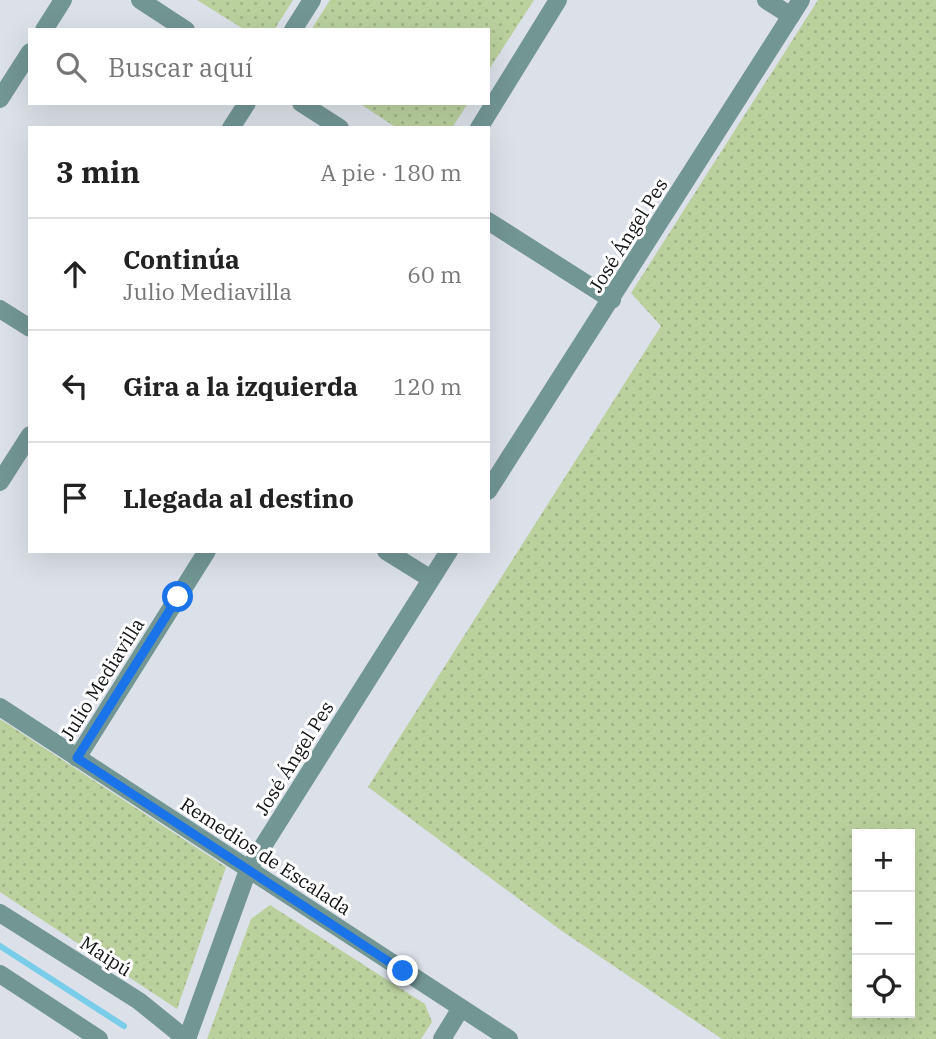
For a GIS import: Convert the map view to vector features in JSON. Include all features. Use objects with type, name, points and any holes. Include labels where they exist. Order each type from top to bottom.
[{"type":"street","points":[[45,28],[63,0]]},
{"type":"street","points":[[140,0],[183,28]]},
{"type":"street","points":[[294,28],[312,0]]},
{"type":"street","points":[[481,126],[558,0]]},
{"type":"street","points":[[766,0],[791,16]]},
{"type":"street","name":"José Ángel Pes","points":[[490,488],[801,0]]},
{"type":"street","points":[[0,99],[28,55]]},
{"type":"street","points":[[231,126],[246,105]]},
{"type":"street","points":[[304,105],[337,126]]},
{"type":"street","points":[[490,222],[612,300]]},
{"type":"street","points":[[0,309],[28,327]]},
{"type":"street","points":[[0,482],[28,438]]},
{"type":"street","name":"Julio Mediavilla","points":[[77,758],[206,553]]},
{"type":"street","points":[[389,553],[431,579]]},
{"type":"street","name":"José Ángel Pes","points":[[187,1039],[248,870],[448,553]]},
{"type":"street","name":"Remedios de Escalada","points":[[0,707],[509,1039]]},
{"type":"street","name":"Maipú","points":[[0,913],[139,1001],[187,1039]]},
{"type":"street","points":[[0,974],[99,1039]]},
{"type":"street","points":[[442,1039],[461,1008]]},
{"type":"green space","points":[[197,0],[293,0],[275,28],[242,28]]},
{"type":"green space","points":[[330,0],[534,0],[490,68],[490,28],[312,28]]},
{"type":"green space","points":[[818,0],[936,0],[936,1039],[722,1039],[559,929],[368,787],[661,326],[631,293]]},
{"type":"green space","points":[[362,105],[467,105],[453,126],[394,126]]},
{"type":"green space","points":[[0,719],[226,867],[177,1009],[0,892]]},
{"type":"green space","points":[[270,905],[425,1004],[432,1022],[421,1039],[207,1039],[251,919]]},
{"type":"waterway","points":[[0,946],[124,1026]]},
{"type":"route","points":[[178,597],[77,758],[403,971]]}]
